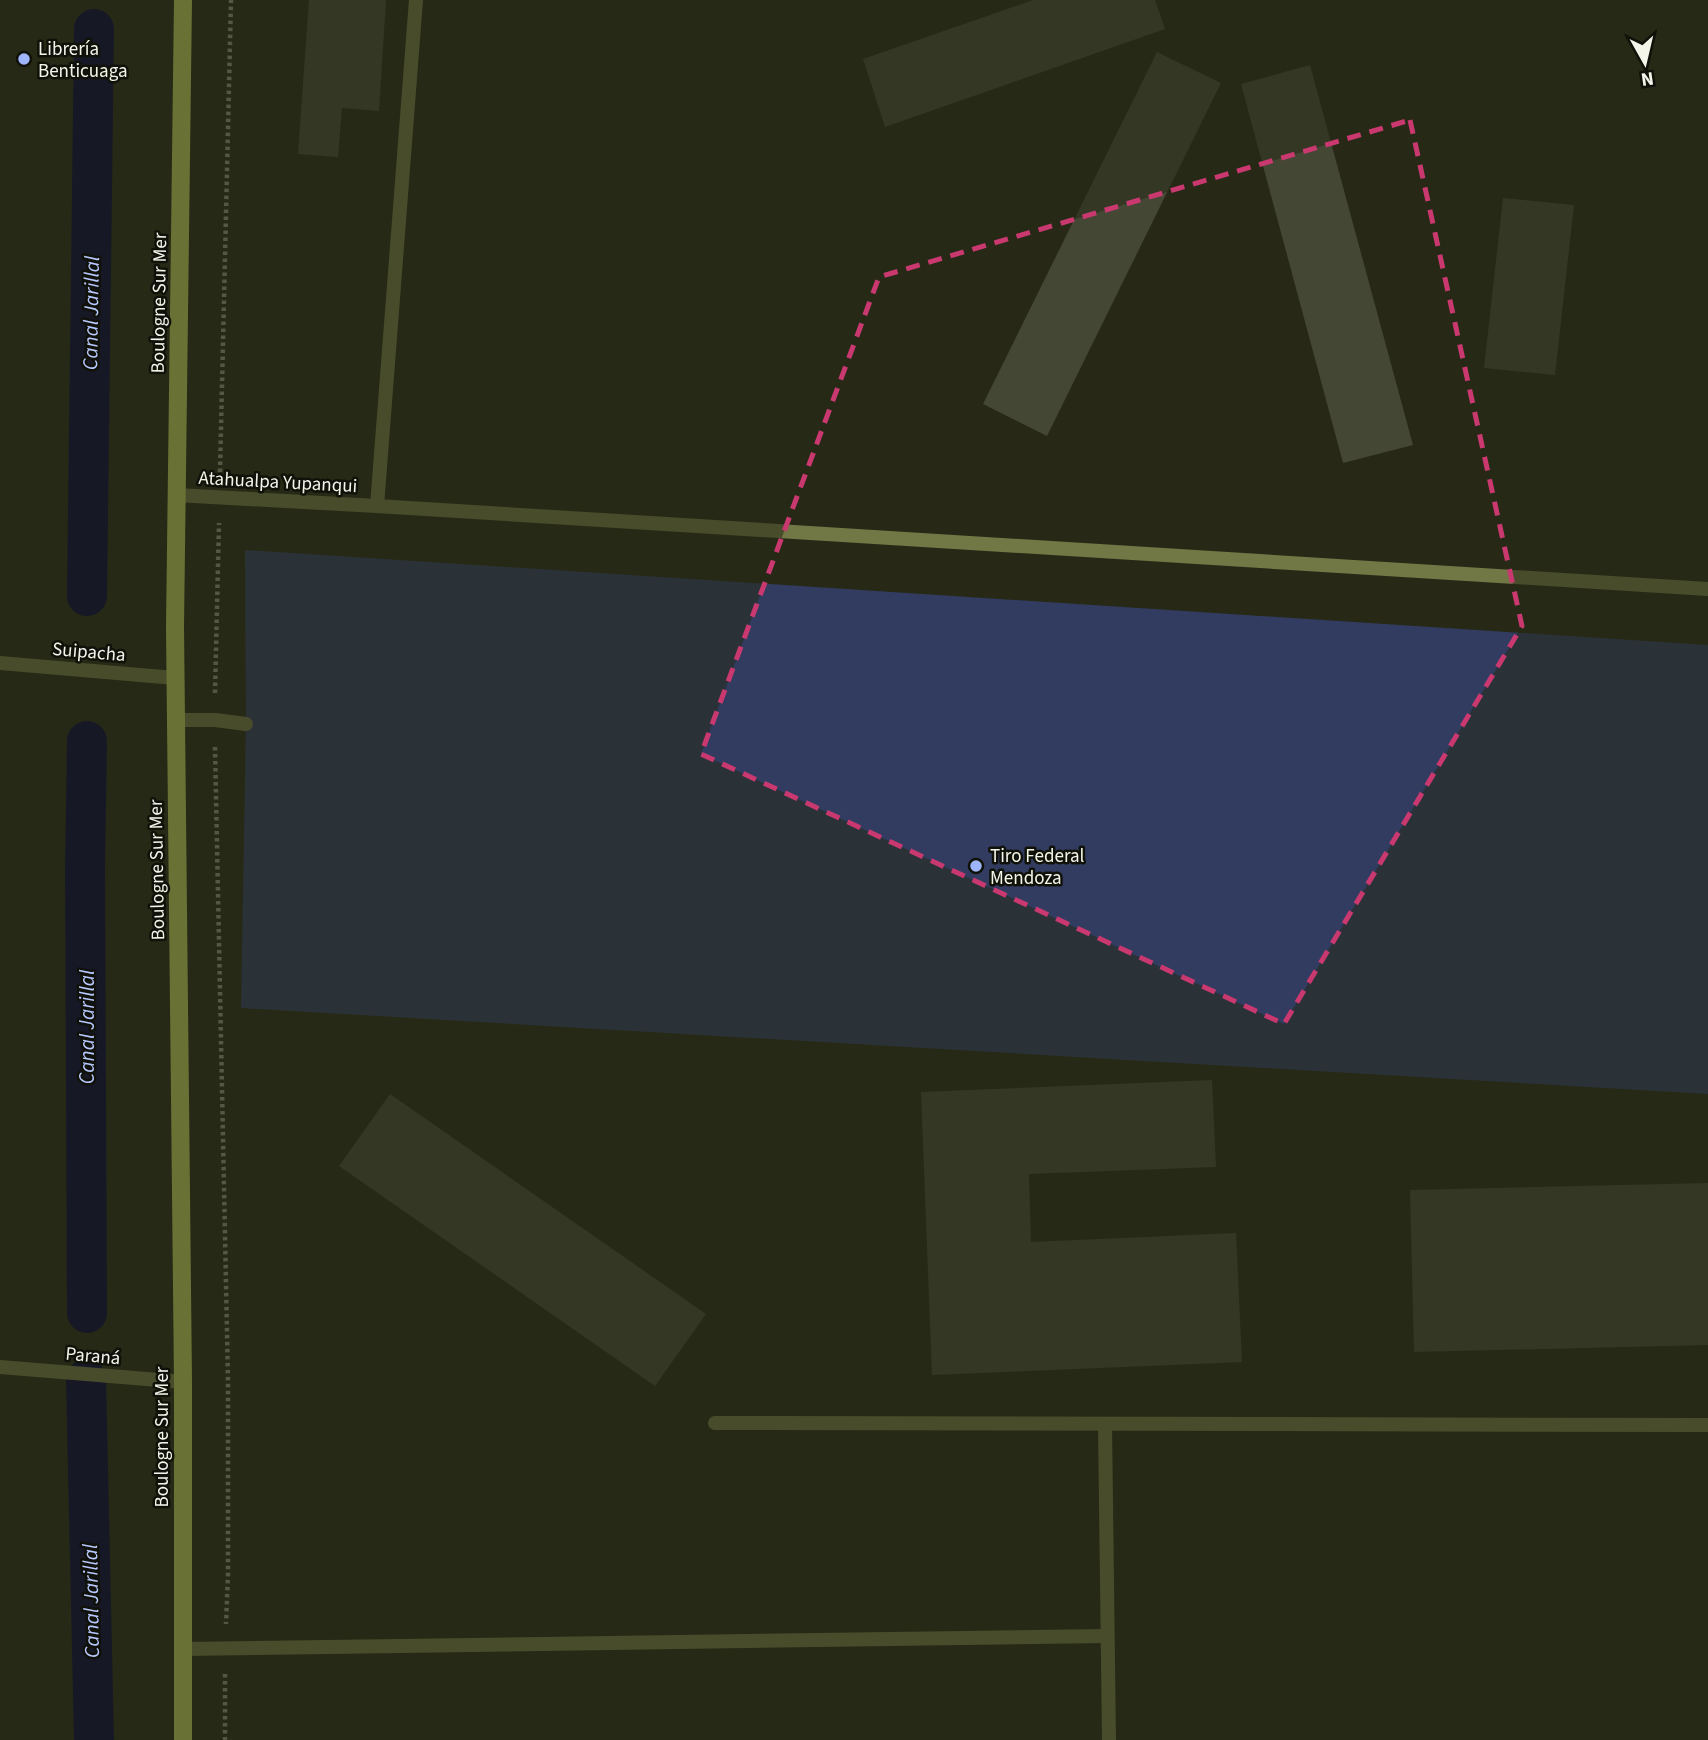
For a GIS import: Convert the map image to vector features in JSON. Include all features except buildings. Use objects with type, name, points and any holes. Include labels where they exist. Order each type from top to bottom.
[{"type":"main road","name":"Boulogne Sur Mer","points":[[183,0],[175,678],[183,1382],[183,1740]]},
{"type":"street","points":[[377,506],[416,0]]},
{"type":"street","name":"Atahualpa Yupanqui","points":[[176,495],[1708,589]]},
{"type":"street","name":"Suipacha","points":[[0,663],[175,678]]},
{"type":"street","points":[[176,720],[215,720],[246,724]]},
{"type":"street","name":"Paraná","points":[[0,1367],[183,1382]]},
{"type":"street","points":[[715,1423],[1708,1425]]},
{"type":"street","points":[[1105,1424],[1109,1740]]},
{"type":"street","points":[[181,1649],[1107,1636]]},
{"type":"path","points":[[225,1740],[228,1381],[215,720],[231,0]]},
{"type":"highlighted area","points":[[1410,120],[1522,626],[1284,1024],[701,754],[879,277]]},
{"type":"shaded area","name":"Tiro Federal Mendoza","points":[[245,550],[1708,645],[1708,1094],[241,1008],[246,724]]},
{"type":"waterway","name":"Canal Jarillal","points":[[87,596],[94,29]]},
{"type":"waterway","name":"Canal Jarillal","points":[[87,741],[87,1313]]},
{"type":"waterway","name":"Canal Jarillal","points":[[86,1379],[94,1740]]},
{"type":"place","name":"Librería Benticuaga","points":[[24,59]]},
{"type":"place","name":"Tiro Federal Mendoza","points":[[976,866]]}]
